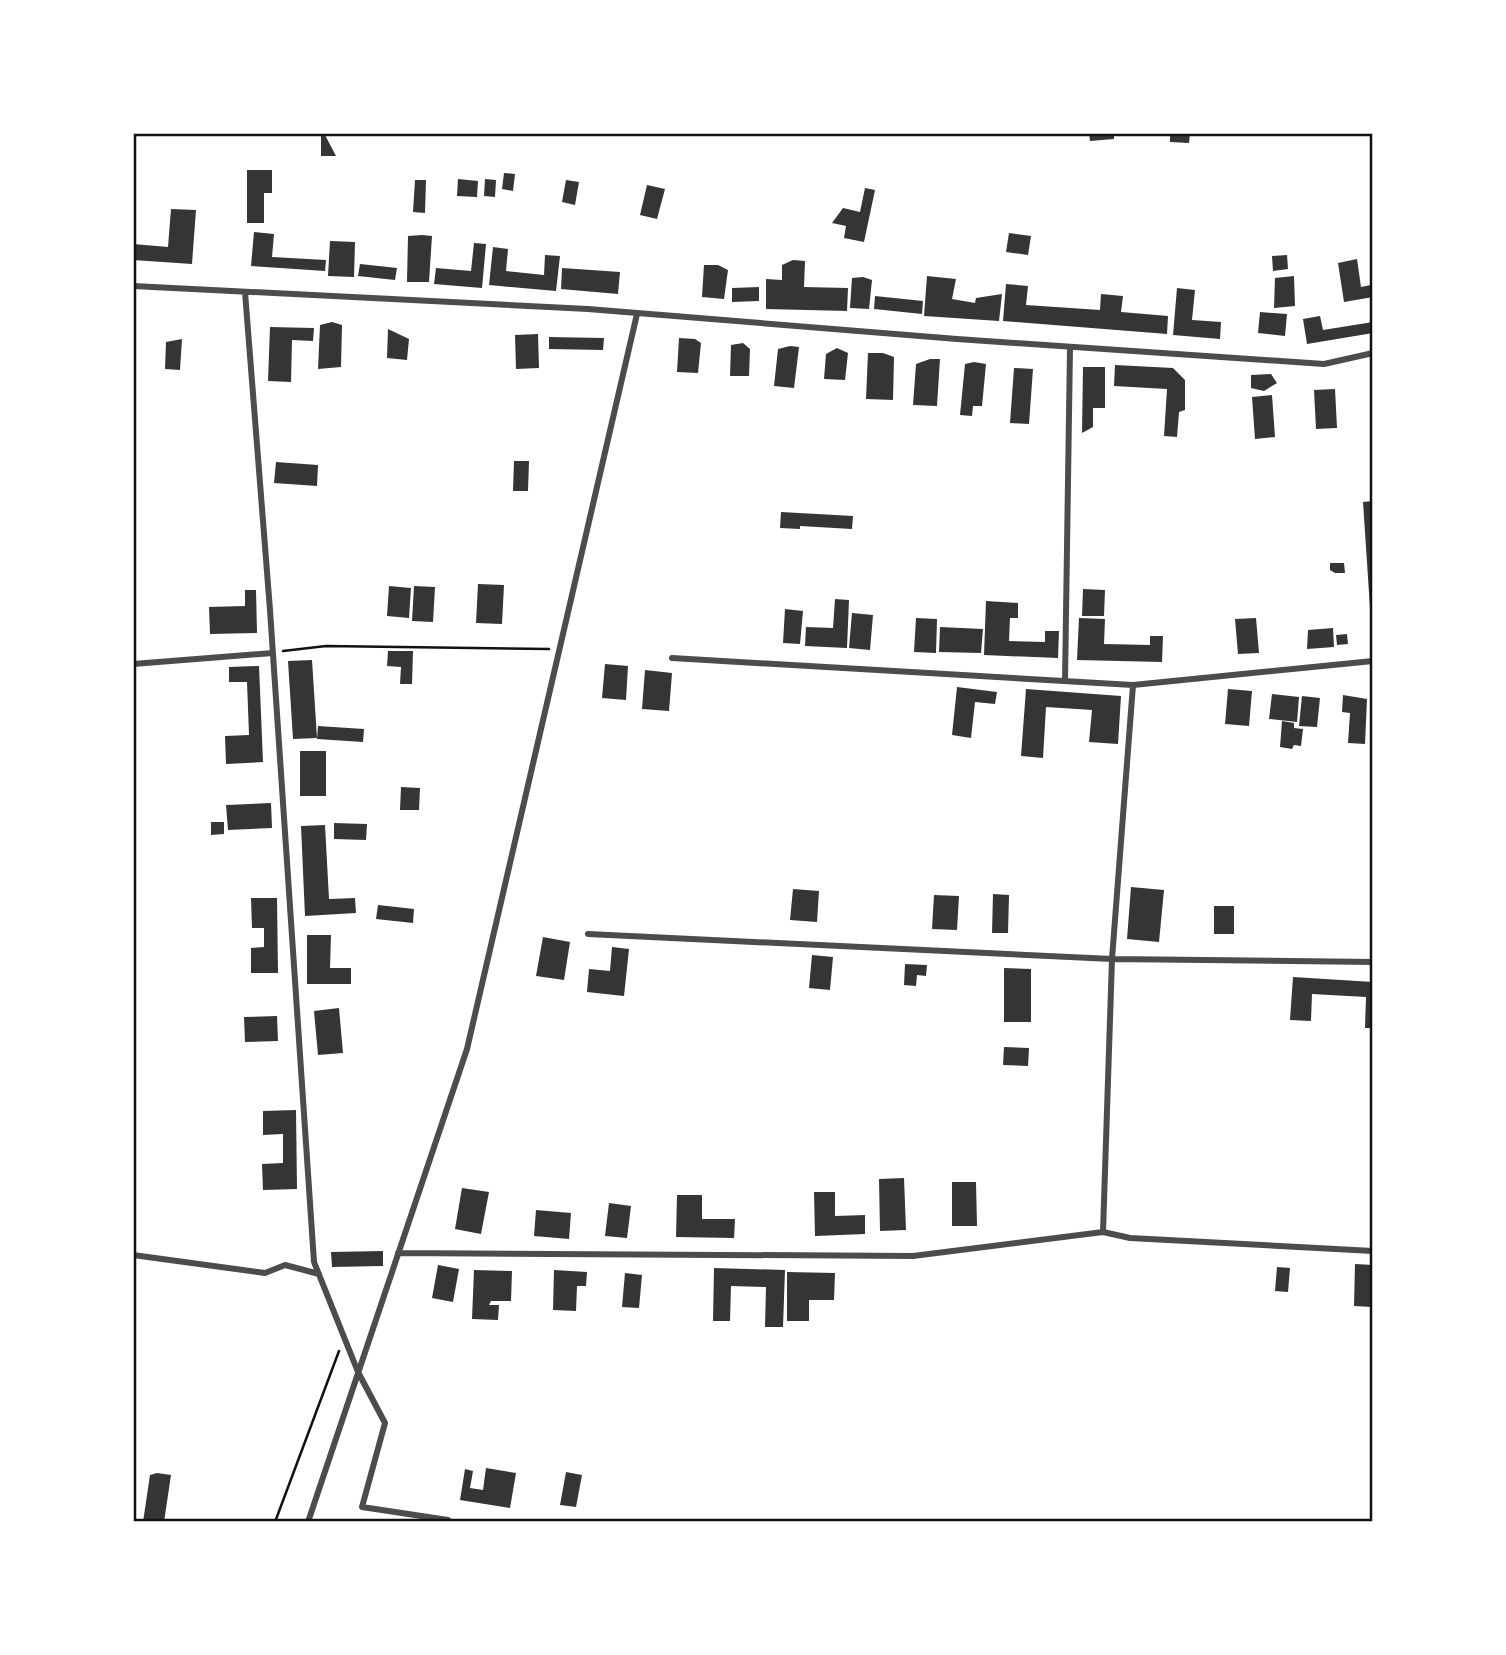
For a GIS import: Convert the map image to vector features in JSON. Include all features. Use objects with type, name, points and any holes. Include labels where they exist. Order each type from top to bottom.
[{"type":"street","points":[[133,286],[589,309],[1070,348],[1324,364],[1373,353]]},
{"type":"street","points":[[245,292],[273,653],[314,1262],[358,1372],[385,1423],[362,1507],[448,1520]]},
{"type":"street","points":[[308,1522],[467,1049],[637,314]]},
{"type":"street","points":[[1065,681],[1070,348]]},
{"type":"street","points":[[133,664],[273,653]]},
{"type":"street","points":[[672,658],[1133,685],[1373,661]]},
{"type":"street","points":[[1103,1232],[1112,959],[1133,685]]},
{"type":"street","points":[[588,934],[1112,959],[1373,962]]},
{"type":"street","points":[[398,1253],[913,1256],[1103,1232],[1130,1238],[1373,1251]]},
{"type":"street","points":[[133,1255],[265,1273],[285,1265],[318,1274]]},
{"type":"path","points":[[273,653],[326,646],[559,649]]},
{"type":"path","points":[[275,1522],[344,1337]]},
{"type":"building","points":[[1089,133],[1114,133],[1114,139],[1090,141]]},
{"type":"building","points":[[1170,133],[1190,133],[1189,143],[1170,142]]},
{"type":"building","points":[[321,135],[325,135],[336,156],[321,156]]},
{"type":"building","points":[[247,170],[272,170],[272,193],[264,193],[264,223],[247,223]]},
{"type":"building","points":[[504,173],[515,174],[513,191],[502,189]]},
{"type":"building","points":[[458,179],[478,181],[477,197],[457,196]]},
{"type":"building","points":[[485,179],[496,180],[495,197],[484,196]]},
{"type":"building","points":[[415,180],[426,180],[425,213],[413,212]]},
{"type":"building","points":[[566,180],[579,182],[575,205],[562,202]]},
{"type":"building","points":[[647,185],[665,189],[657,219],[640,215]]},
{"type":"building","points":[[865,188],[875,190],[864,242],[844,238],[846,226],[832,223],[843,208],[860,212]]},
{"type":"building","points":[[171,209],[196,210],[192,264],[133,260],[133,244],[168,247]]},
{"type":"building","points":[[254,232],[274,234],[272,257],[326,260],[325,271],[251,266]]},
{"type":"building","points":[[1009,233],[1031,236],[1028,255],[1006,252]]},
{"type":"building","points":[[408,236],[432,236],[429,282],[407,282]]},
{"type":"building","points":[[330,241],[355,242],[354,277],[328,276]]},
{"type":"building","points":[[474,243],[486,244],[482,288],[434,284],[436,268],[471,271]]},
{"type":"building","points":[[493,247],[508,249],[506,271],[544,275],[545,255],[560,256],[556,291],[489,285]]},
{"type":"building","points":[[1287,255],[1288,269],[1273,271],[1272,256]]},
{"type":"building","points":[[1357,259],[1361,287],[1371,285],[1373,297],[1344,302],[1338,263]]},
{"type":"building","points":[[793,260],[805,261],[804,287],[848,288],[847,311],[766,309],[766,279],[782,280],[782,265]]},
{"type":"building","points":[[360,264],[397,268],[395,280],[358,276]]},
{"type":"building","points":[[704,265],[718,265],[728,270],[724,299],[702,297]]},
{"type":"building","points":[[562,268],[620,272],[618,294],[561,289]]},
{"type":"building","points":[[927,276],[956,279],[952,299],[975,303],[976,298],[1002,294],[999,321],[924,316]]},
{"type":"building","points":[[1294,276],[1295,306],[1274,308],[1275,278]]},
{"type":"building","points":[[852,278],[872,280],[869,309],[850,308]]},
{"type":"building","points":[[1006,284],[1028,286],[1026,305],[1100,310],[1101,294],[1123,296],[1121,312],[1168,316],[1167,334],[1003,321]]},
{"type":"building","points":[[759,287],[759,301],[732,302],[732,288]]},
{"type":"building","points":[[1177,288],[1195,290],[1192,320],[1221,322],[1220,339],[1173,335]]},
{"type":"building","points":[[875,296],[923,301],[922,314],[874,309]]},
{"type":"building","points":[[1260,312],[1287,314],[1285,336],[1258,333]]},
{"type":"building","points":[[1320,316],[1323,330],[1373,322],[1373,333],[1307,344],[1303,319]]},
{"type":"building","points":[[332,322],[342,325],[341,367],[318,369],[320,325]]},
{"type":"building","points":[[270,327],[314,328],[313,341],[292,340],[291,382],[268,381]]},
{"type":"building","points":[[388,329],[409,339],[407,360],[387,358]]},
{"type":"building","points":[[538,334],[539,368],[516,369],[515,335]]},
{"type":"building","points":[[549,337],[604,338],[603,350],[549,349]]},
{"type":"building","points":[[679,338],[695,339],[701,343],[698,373],[677,372]]},
{"type":"building","points":[[182,339],[180,370],[165,369],[166,342]]},
{"type":"building","points":[[743,343],[750,349],[749,376],[730,376],[731,345]]},
{"type":"building","points":[[799,347],[794,388],[774,386],[778,349]]},
{"type":"building","points":[[837,348],[848,353],[845,380],[824,379],[826,354]]},
{"type":"building","points":[[868,353],[883,353],[894,357],[893,400],[866,399]]},
{"type":"building","points":[[940,359],[937,406],[913,405],[916,364]]},
{"type":"building","points":[[965,364],[986,364],[982,406],[973,406],[972,416],[960,415]]},
{"type":"building","points":[[1115,365],[1173,368],[1185,380],[1185,410],[1179,412],[1177,437],[1164,436],[1167,389],[1114,386]]},
{"type":"building","points":[[1083,367],[1105,367],[1105,408],[1093,408],[1093,427],[1082,433]]},
{"type":"building","points":[[1014,368],[1033,369],[1029,424],[1010,423]]},
{"type":"building","points":[[1271,374],[1277,383],[1264,391],[1251,388],[1251,375]]},
{"type":"building","points":[[1335,389],[1337,428],[1316,429],[1314,390]]},
{"type":"building","points":[[1272,395],[1275,437],[1255,439],[1252,397]]},
{"type":"building","points":[[514,461],[529,461],[528,491],[513,491]]},
{"type":"building","points":[[276,462],[318,465],[317,486],[274,483]]},
{"type":"building","points":[[1373,501],[1373,623],[1371,623],[1363,502]]},
{"type":"building","points":[[781,512],[853,516],[852,529],[800,526],[800,529],[780,528]]},
{"type":"building","points":[[1330,563],[1344,563],[1345,573],[1330,570]]},
{"type":"building","points":[[478,584],[504,585],[502,624],[476,623]]},
{"type":"building","points":[[389,586],[411,588],[409,618],[387,616]]},
{"type":"building","points":[[414,586],[435,587],[433,622],[412,621]]},
{"type":"building","points":[[1083,589],[1105,590],[1104,616],[1082,616]]},
{"type":"building","points":[[245,590],[256,590],[257,633],[210,634],[209,607],[245,606]]},
{"type":"building","points":[[835,599],[849,600],[847,648],[805,646],[806,627],[833,628]]},
{"type":"building","points":[[986,601],[1018,603],[1018,618],[1010,618],[1009,641],[1045,642],[1045,631],[1059,631],[1058,658],[984,655]]},
{"type":"building","points":[[785,609],[803,611],[800,644],[783,643]]},
{"type":"building","points":[[852,613],[873,615],[870,650],[849,648]]},
{"type":"building","points":[[916,618],[937,619],[936,653],[914,652]]},
{"type":"building","points":[[1079,618],[1105,619],[1104,644],[1150,645],[1150,636],[1163,636],[1162,662],[1077,660]]},
{"type":"building","points":[[1256,618],[1259,653],[1238,654],[1235,619]]},
{"type":"building","points":[[940,627],[983,629],[981,653],[939,652]]},
{"type":"building","points":[[1333,628],[1334,647],[1307,649],[1308,630]]},
{"type":"building","points":[[1347,634],[1348,644],[1337,645],[1336,635]]},
{"type":"building","points":[[388,651],[413,651],[412,684],[400,684],[401,667],[387,666]]},
{"type":"building","points":[[312,660],[317,738],[293,739],[288,661]]},
{"type":"building","points":[[605,664],[628,666],[626,700],[602,698]]},
{"type":"building","points":[[259,666],[263,762],[226,764],[225,736],[249,735],[247,682],[229,682],[229,667]]},
{"type":"building","points":[[645,670],[672,673],[669,711],[642,709]]},
{"type":"building","points":[[957,687],[997,692],[995,704],[975,702],[971,738],[952,735]]},
{"type":"building","points":[[1026,689],[1121,696],[1118,744],[1089,742],[1092,710],[1046,707],[1043,758],[1021,756]]},
{"type":"building","points":[[1228,689],[1252,691],[1249,726],[1225,724]]},
{"type":"building","points":[[1272,694],[1299,697],[1297,722],[1269,719]]},
{"type":"building","points":[[1343,695],[1367,699],[1365,744],[1348,743],[1350,713],[1342,712]]},
{"type":"building","points":[[1302,696],[1320,698],[1317,727],[1299,726]]},
{"type":"building","points":[[1282,721],[1294,723],[1294,728],[1303,729],[1301,746],[1294,745],[1292,749],[1280,747]]},
{"type":"building","points":[[318,726],[364,729],[363,742],[317,739]]},
{"type":"building","points":[[300,751],[326,751],[326,796],[300,796]]},
{"type":"building","points":[[401,787],[420,788],[419,810],[400,810]]},
{"type":"building","points":[[271,803],[272,828],[228,830],[226,805]]},
{"type":"building","points":[[211,822],[224,822],[224,834],[211,835]]},
{"type":"building","points":[[334,823],[367,824],[366,840],[334,839]]},
{"type":"building","points":[[325,825],[329,899],[355,898],[356,913],[305,916],[301,826]]},
{"type":"building","points":[[1131,887],[1164,890],[1159,942],[1127,939]]},
{"type":"building","points":[[793,889],[819,891],[817,922],[790,920]]},
{"type":"building","points":[[993,894],[1009,895],[1008,933],[992,933]]},
{"type":"building","points":[[934,895],[959,896],[957,930],[932,929]]},
{"type":"building","points":[[251,898],[277,898],[278,973],[251,973],[251,948],[264,947],[264,928],[252,928]]},
{"type":"building","points":[[378,905],[414,909],[413,923],[376,919]]},
{"type":"building","points":[[1214,906],[1234,906],[1234,934],[1214,934]]},
{"type":"building","points":[[307,935],[331,935],[330,968],[351,968],[351,984],[307,984]]},
{"type":"building","points":[[543,937],[570,942],[564,980],[536,976]]},
{"type":"building","points":[[612,947],[629,949],[624,996],[587,992],[589,969],[610,971]]},
{"type":"building","points":[[812,955],[833,957],[830,990],[809,988]]},
{"type":"building","points":[[905,964],[927,965],[926,976],[917,975],[916,986],[904,985]]},
{"type":"building","points":[[1004,968],[1031,969],[1031,1022],[1004,1022]]},
{"type":"building","points":[[1293,977],[1373,982],[1373,1028],[1365,1028],[1366,997],[1312,994],[1311,1021],[1290,1020]]},
{"type":"building","points":[[339,1008],[343,1053],[318,1055],[314,1011]]},
{"type":"building","points":[[277,1016],[278,1041],[245,1042],[244,1017]]},
{"type":"building","points":[[1004,1047],[1029,1048],[1028,1066],[1003,1065]]},
{"type":"building","points":[[296,1110],[297,1189],[263,1190],[262,1164],[283,1163],[283,1134],[263,1135],[263,1111]]},
{"type":"building","points":[[904,1178],[906,1230],[880,1231],[879,1179]]},
{"type":"building","points":[[952,1182],[976,1182],[977,1226],[952,1226]]},
{"type":"building","points":[[462,1188],[489,1192],[481,1234],[455,1229]]},
{"type":"building","points":[[814,1192],[835,1192],[835,1216],[865,1215],[865,1234],[815,1236]]},
{"type":"building","points":[[677,1195],[702,1195],[702,1219],[735,1219],[734,1238],[676,1237]]},
{"type":"building","points":[[609,1203],[631,1206],[627,1238],[605,1236]]},
{"type":"building","points":[[536,1210],[571,1213],[569,1239],[534,1236]]},
{"type":"building","points":[[383,1251],[383,1266],[332,1267],[331,1252]]},
{"type":"building","points":[[1355,1264],[1373,1265],[1372,1307],[1354,1306]]},
{"type":"building","points":[[438,1265],[459,1269],[453,1302],[432,1298]]},
{"type":"building","points":[[1277,1267],[1290,1268],[1288,1292],[1275,1291]]},
{"type":"building","points":[[714,1268],[785,1270],[783,1327],[765,1327],[766,1287],[731,1286],[730,1321],[713,1321]]},
{"type":"building","points":[[474,1270],[512,1271],[511,1301],[491,1301],[489,1305],[499,1305],[498,1320],[472,1319]]},
{"type":"building","points":[[554,1270],[587,1272],[586,1286],[577,1286],[576,1311],[553,1310]]},
{"type":"building","points":[[787,1272],[835,1273],[834,1300],[809,1300],[809,1321],[787,1321]]},
{"type":"building","points":[[625,1273],[642,1275],[639,1308],[622,1307]]},
{"type":"building","points":[[486,1468],[516,1473],[510,1508],[460,1500],[465,1469],[473,1471],[470,1488],[483,1490]]},
{"type":"building","points":[[566,1472],[582,1475],[576,1507],[560,1505]]},
{"type":"building","points":[[150,1475],[171,1475],[164,1522],[143,1522]]}]
